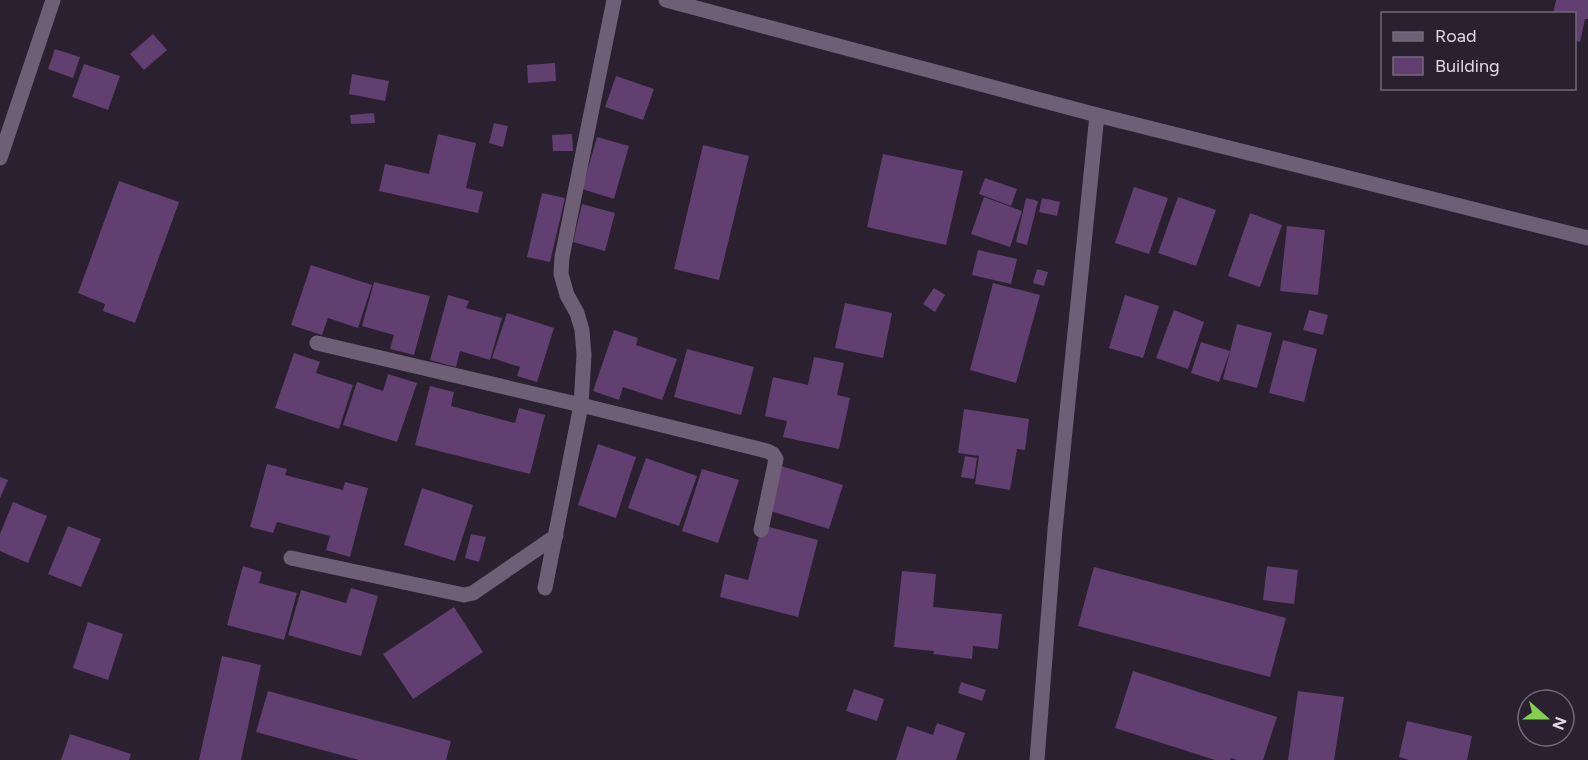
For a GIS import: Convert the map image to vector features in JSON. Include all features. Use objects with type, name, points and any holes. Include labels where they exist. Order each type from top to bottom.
[{"type":"street","points":[[0,158],[53,0]]},
{"type":"street","points":[[545,588],[581,405],[584,355],[582,330],[577,313],[567,296],[561,274],[562,257],[614,0]]},
{"type":"street","points":[[666,0],[1097,115],[1588,238]]},
{"type":"street","points":[[1037,760],[1055,530],[1097,115]]},
{"type":"street","points":[[317,343],[767,451],[777,459],[761,530]]},
{"type":"street","points":[[291,558],[464,595],[472,593],[556,536]]},
{"type":"building","points":[[1556,0],[1588,0],[1588,19],[1585,19],[1580,42],[1576,41],[1576,12],[1553,12]]},
{"type":"building","points":[[153,34],[167,50],[144,70],[130,54]]},
{"type":"building","points":[[55,49],[80,57],[73,78],[48,69]]},
{"type":"building","points":[[555,63],[556,81],[528,83],[527,65]]},
{"type":"building","points":[[84,64],[120,76],[108,110],[72,97]]},
{"type":"building","points":[[352,74],[389,81],[385,101],[349,94]]},
{"type":"building","points":[[616,76],[654,89],[643,120],[605,107]]},
{"type":"building","points":[[374,113],[375,123],[351,124],[350,115]]},
{"type":"building","points":[[494,123],[508,126],[503,147],[489,143]]},
{"type":"building","points":[[438,134],[476,143],[466,188],[483,192],[478,213],[379,191],[385,164],[429,174]]},
{"type":"building","points":[[572,134],[573,151],[553,151],[552,135]]},
{"type":"building","points":[[597,137],[629,146],[614,199],[582,189]]},
{"type":"building","points":[[703,145],[749,156],[719,280],[674,269]]},
{"type":"building","points":[[883,154],[963,171],[946,245],[867,227]]},
{"type":"building","points":[[985,178],[1017,189],[1011,206],[979,194]]},
{"type":"building","points":[[119,181],[179,202],[135,323],[103,311],[105,304],[78,293]]},
{"type":"building","points":[[1134,187],[1168,198],[1149,254],[1115,243]]},
{"type":"building","points":[[542,193],[565,198],[550,262],[527,257]]},
{"type":"building","points":[[984,197],[1022,211],[1010,247],[971,234]]},
{"type":"building","points":[[1178,197],[1216,210],[1196,266],[1158,253]]},
{"type":"building","points":[[1026,198],[1038,201],[1027,245],[1016,242]]},
{"type":"building","points":[[1042,198],[1060,202],[1057,216],[1039,212]]},
{"type":"building","points":[[582,204],[615,213],[605,251],[573,242]]},
{"type":"building","points":[[1250,213],[1282,225],[1260,287],[1228,276]]},
{"type":"building","points":[[1287,226],[1325,230],[1318,295],[1280,291]]},
{"type":"building","points":[[978,250],[1017,259],[1011,284],[972,275]]},
{"type":"building","points":[[311,265],[372,285],[358,328],[328,318],[322,335],[291,325]]},
{"type":"building","points":[[1037,269],[1048,272],[1044,286],[1033,283]]},
{"type":"building","points":[[374,282],[430,296],[414,355],[390,349],[394,335],[362,326]]},
{"type":"building","points":[[993,283],[1040,295],[1016,383],[970,370]]},
{"type":"building","points":[[934,288],[945,295],[935,312],[923,304]]},
{"type":"building","points":[[448,295],[469,301],[466,308],[502,318],[490,360],[460,351],[456,367],[430,360]]},
{"type":"building","points":[[1125,295],[1159,306],[1143,358],[1109,348]]},
{"type":"building","points":[[845,303],[892,313],[883,358],[835,348]]},
{"type":"building","points":[[1174,310],[1204,322],[1188,369],[1156,358]]},
{"type":"building","points":[[1309,310],[1328,315],[1323,335],[1303,330]]},
{"type":"building","points":[[507,313],[554,328],[537,382],[517,376],[520,367],[492,358]]},
{"type":"building","points":[[1237,324],[1272,333],[1257,388],[1223,379]]},
{"type":"building","points":[[614,330],[638,338],[636,345],[677,359],[662,400],[623,387],[619,400],[593,391]]},
{"type":"building","points":[[1283,340],[1317,349],[1304,402],[1269,393]]},
{"type":"building","points":[[1201,342],[1230,351],[1219,382],[1191,373]]},
{"type":"building","points":[[687,349],[754,367],[741,415],[674,397]]},
{"type":"building","points":[[294,353],[320,362],[316,373],[353,385],[339,429],[275,408]]},
{"type":"building","points":[[814,357],[844,363],[837,395],[850,398],[839,449],[783,437],[787,421],[765,416],[773,377],[808,385]]},
{"type":"building","points":[[388,374],[417,383],[397,442],[343,425],[357,382],[383,391]]},
{"type":"building","points":[[430,386],[454,392],[451,406],[515,423],[519,408],[545,415],[530,474],[415,445]]},
{"type":"building","points":[[964,409],[1029,419],[1025,450],[1017,449],[1010,490],[975,484],[979,456],[958,453]]},
{"type":"building","points":[[598,444],[636,457],[616,518],[578,505]]},
{"type":"building","points":[[965,456],[977,458],[974,479],[961,477]]},
{"type":"building","points":[[646,458],[697,476],[679,526],[628,508]]},
{"type":"building","points":[[267,464],[287,469],[285,475],[343,490],[345,482],[368,488],[350,557],[326,550],[330,536],[277,522],[273,533],[250,527]]},
{"type":"building","points":[[778,465],[843,485],[829,529],[764,509]]},
{"type":"building","points":[[702,469],[739,480],[718,543],[682,531]]},
{"type":"building","points":[[0,477],[8,480],[0,498]]},
{"type":"building","points":[[422,488],[473,505],[455,561],[404,545]]},
{"type":"building","points":[[13,502],[47,516],[28,563],[0,551],[0,534]]},
{"type":"building","points":[[762,525],[818,540],[798,617],[720,597],[725,574],[748,580]]},
{"type":"building","points":[[68,526],[101,539],[81,587],[48,574]]},
{"type":"building","points":[[471,534],[486,537],[479,562],[465,558]]},
{"type":"building","points":[[243,566],[262,572],[259,583],[297,593],[284,640],[227,625]]},
{"type":"building","points":[[1267,566],[1298,570],[1294,604],[1263,600]]},
{"type":"building","points":[[1094,567],[1286,618],[1270,677],[1078,626]]},
{"type":"building","points":[[902,571],[936,574],[933,607],[1002,614],[998,649],[973,646],[972,659],[933,654],[934,651],[894,647]]},
{"type":"building","points":[[351,588],[378,596],[361,656],[288,635],[301,590],[346,603]]},
{"type":"building","points":[[454,607],[483,652],[413,699],[383,654]]},
{"type":"building","points":[[88,622],[123,634],[108,680],[73,668]]},
{"type":"building","points":[[222,656],[261,665],[241,760],[199,760]]},
{"type":"building","points":[[1133,671],[1277,717],[1263,760],[1231,758],[1230,760],[1215,760],[1115,728]]},
{"type":"building","points":[[961,682],[986,690],[982,701],[958,693]]},
{"type":"building","points":[[854,689],[884,699],[877,721],[846,711]]},
{"type":"building","points":[[268,691],[451,741],[446,760],[359,760],[256,732]]},
{"type":"building","points":[[1298,691],[1344,697],[1334,760],[1288,760]]},
{"type":"building","points":[[1407,721],[1472,736],[1467,760],[1409,760],[1399,757]]},
{"type":"building","points":[[937,723],[965,733],[956,760],[896,760],[907,726],[933,735]]},
{"type":"building","points":[[70,734],[131,754],[129,760],[61,760]]}]
